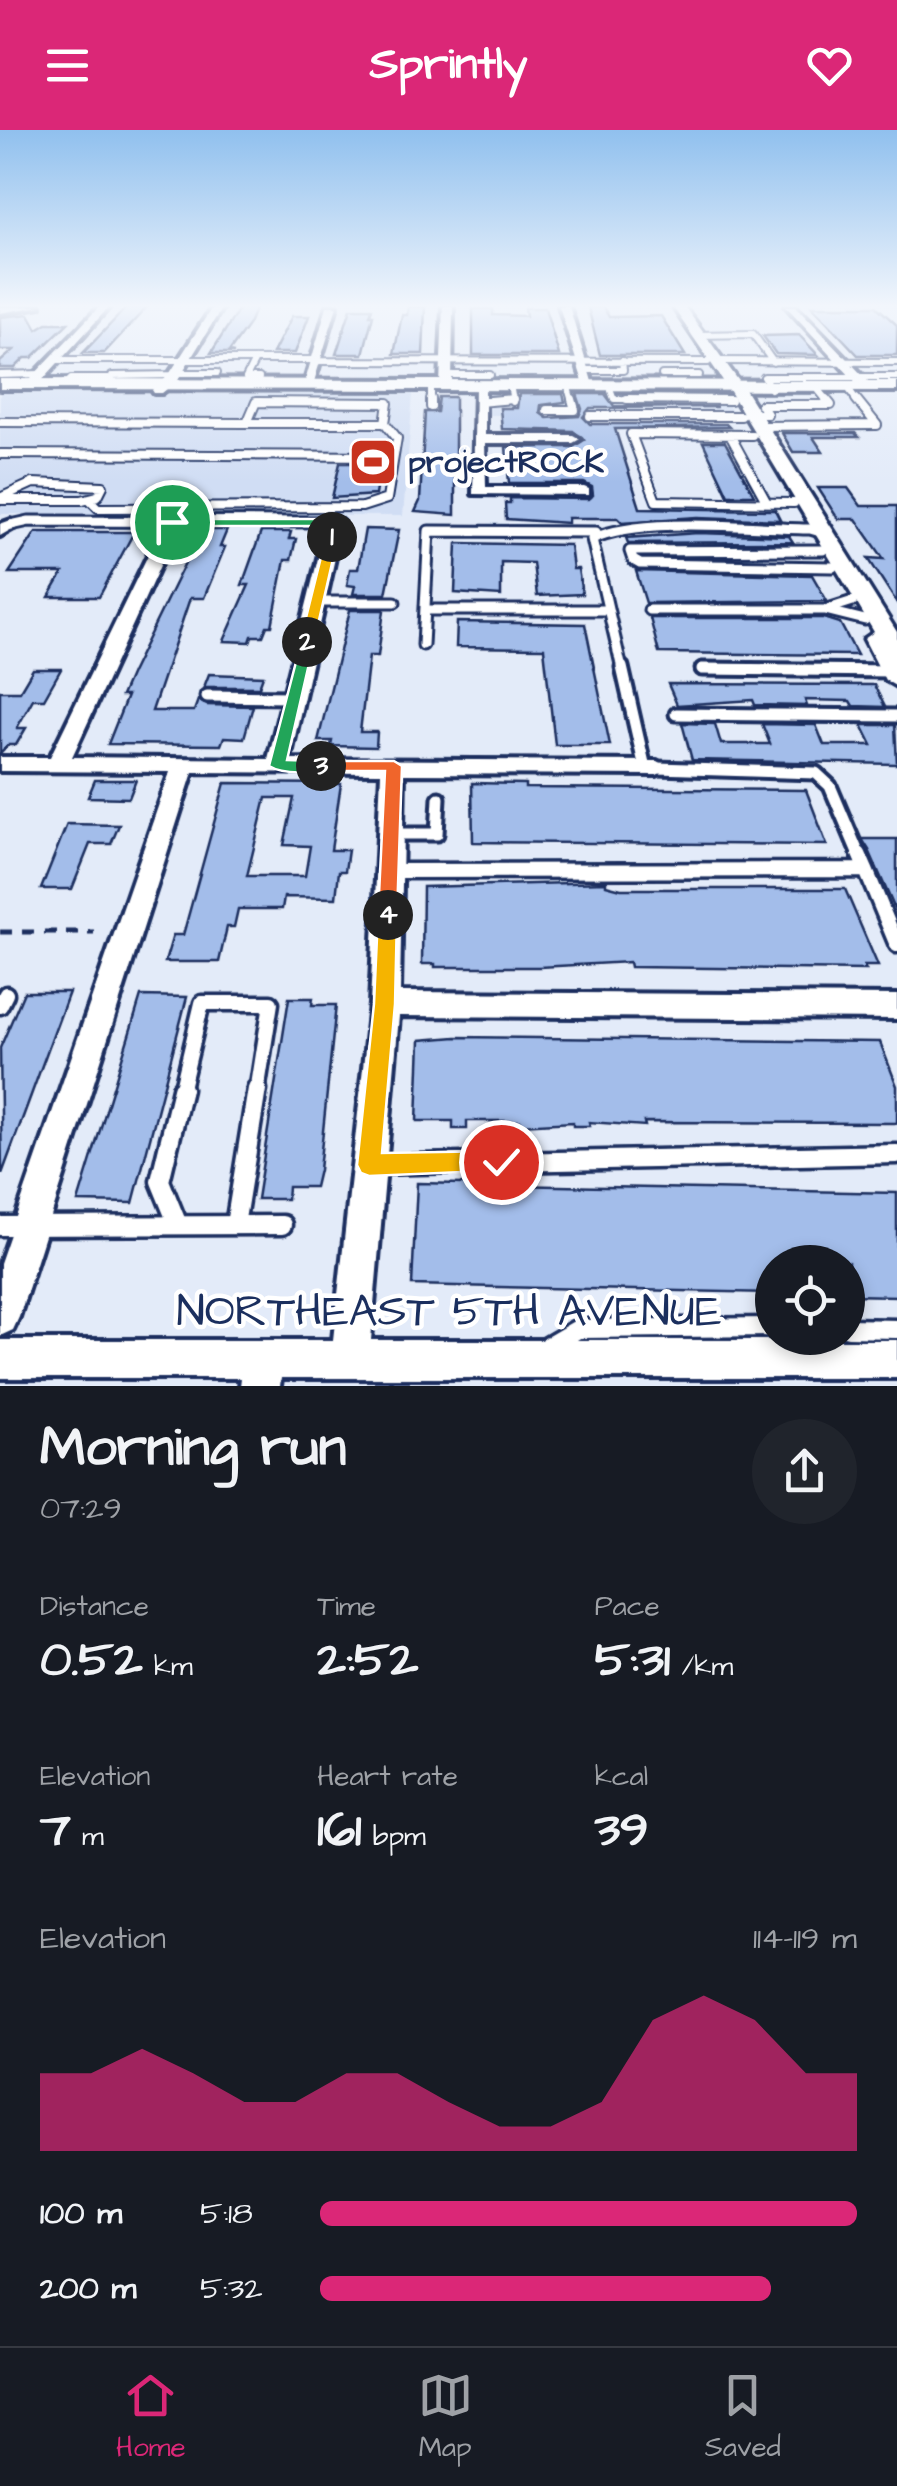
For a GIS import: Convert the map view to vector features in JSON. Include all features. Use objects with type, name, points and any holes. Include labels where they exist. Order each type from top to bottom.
[{"type":"main road","points":[[171,382],[438,389],[585,371],[625,372],[664,381],[740,413],[771,388],[812,390],[858,385],[897,389]]},
{"type":"main road","points":[[3,383],[36,379],[66,384],[109,382]]},
{"type":"main road","points":[[3,383],[307,384],[438,389],[479,396],[500,384],[611,391],[664,381]]},
{"type":"street","points":[[36,379],[50,365]]},
{"type":"street","points":[[171,382],[181,365]]},
{"type":"street","points":[[307,384],[313,365]]},
{"type":"street","points":[[438,389],[445,365]]},
{"type":"street","points":[[583,365],[585,371]]},
{"type":"street","points":[[709,365],[783,477],[853,601],[896,667]]},
{"type":"street","points":[[845,365],[858,385]]},
{"type":"street","points":[[479,396],[478,491],[584,492]]},
{"type":"street","points":[[479,439],[574,439]]},
{"type":"street","points":[[783,477],[794,502],[896,667]]},
{"type":"street","points":[[58,764],[172,522]]},
{"type":"street","points":[[277,766],[335,522]]},
{"type":"street","points":[[0,764],[651,768]]},
{"type":"street","points":[[0,1317],[15,1226],[184,765]]},
{"type":"street","points":[[350,1361],[384,1004],[394,766]]},
{"type":"street","points":[[384,1004],[897,1008]]},
{"type":"street","name":"NORTHEAST 5TH AVENUE","points":[[0,1359],[262,1372],[311,1357],[350,1361],[897,1359]]},
{"type":"lane","points":[[109,382],[121,365]]},
{"type":"lane","points":[[253,365],[246,378],[260,378],[257,384]]},
{"type":"lane","points":[[523,365],[523,368],[625,372],[693,365]]},
{"type":"lane","points":[[646,375],[664,381],[704,365]]},
{"type":"lane","points":[[171,382],[217,373]]},
{"type":"lane","points":[[0,375],[3,383]]},
{"type":"lane","points":[[771,388],[764,377],[858,385],[897,377]]},
{"type":"lane","points":[[611,391],[614,399],[876,425],[858,385]]},
{"type":"lane","points":[[546,410],[574,410],[569,390]]},
{"type":"lane","points":[[590,416],[767,414],[760,405],[831,406],[812,390]]},
{"type":"lane","points":[[247,423],[256,402],[388,404],[385,424]]},
{"type":"lane","points":[[740,413],[631,434],[656,501],[794,502]]},
{"type":"lane","points":[[740,413],[766,501]]},
{"type":"lane","points":[[0,422],[385,424],[397,438],[387,499],[362,507],[98,508],[90,499]]},
{"type":"lane","points":[[0,454],[394,456]]},
{"type":"lane","points":[[33,483],[103,486],[98,496],[90,499],[0,499],[33,483]]},
{"type":"lane","points":[[6,528],[29,521],[335,522]]},
{"type":"lane","points":[[423,645],[429,531],[596,532],[609,528],[822,545]]},
{"type":"lane","points":[[596,532],[592,538],[608,610],[651,768],[816,773],[830,786],[897,945]]},
{"type":"lane","points":[[822,545],[640,564],[633,560],[630,551],[822,545]]},
{"type":"lane","points":[[825,610],[853,601]]},
{"type":"lane","points":[[316,602],[395,602]]},
{"type":"lane","points":[[425,610],[608,610]]},
{"type":"lane","points":[[650,610],[825,610],[865,620]]},
{"type":"lane","points":[[702,669],[896,667]]},
{"type":"lane","points":[[207,696],[294,698]]},
{"type":"lane","points":[[676,714],[897,716]]},
{"type":"lane","points":[[391,834],[437,834],[438,798]]},
{"type":"lane","points":[[389,871],[866,870]]},
{"type":"lane","points":[[178,1225],[160,1181],[202,1003],[271,1003],[235,1225]]},
{"type":"lane","points":[[369,1165],[897,1154]]},
{"type":"lane","points":[[15,1226],[282,1225]]},
{"type":"lane","points":[[524,1360],[578,1329],[755,1327]]},
{"type":"lane","points":[[865,1328],[897,1329]]},
{"type":"path","points":[[0,932],[94,932]]},
{"type":"shaded area","points":[[0,393],[413,394],[403,516],[0,514]]},
{"type":"shaded area","points":[[485,393],[719,393],[735,415],[487,415]]},
{"type":"building","points":[[519,394],[563,394],[565,402],[541,405],[540,413],[547,418],[579,416],[582,409],[577,394],[605,394],[614,406],[717,407],[590,408],[583,417],[590,424],[726,424],[729,427],[615,429],[640,508],[775,510],[780,520],[698,517],[622,522],[618,518],[568,518],[568,523],[506,519],[505,503],[510,503],[510,498],[589,499],[593,495],[592,487],[584,483],[509,483],[506,447],[573,447],[584,440],[573,431],[502,429],[500,408],[517,408]]},
{"type":"building","points":[[439,397],[455,397],[455,515],[415,512],[420,501],[425,412],[437,412]]},
{"type":"building","points":[[782,433],[855,433],[859,437],[813,437],[823,452],[793,452]]},
{"type":"building","points":[[703,442],[725,442],[754,495],[728,495]]},
{"type":"building","points":[[340,463],[380,463],[375,495],[332,498]]},
{"type":"building","points":[[818,488],[848,488],[861,506],[897,506],[897,603],[868,558],[884,559],[856,519],[838,519]]},
{"type":"building","points":[[365,529],[399,530],[386,594],[353,594],[355,586],[347,585],[350,569],[358,569]]},
{"type":"building","points":[[201,530],[227,530],[220,547],[225,547],[204,598],[190,598],[152,711],[194,711],[198,700],[207,705],[253,706],[244,738],[224,737],[221,745],[108,744],[127,696],[121,696]]},
{"type":"building","points":[[36,532],[134,532],[99,597],[49,597],[63,573],[9,573]]},
{"type":"building","points":[[261,532],[291,532],[289,539],[296,539],[291,560],[285,560],[272,626],[267,626],[263,636],[252,636],[250,642],[224,641],[249,585],[242,585]]},
{"type":"building","points":[[698,533],[789,536],[793,542],[628,543],[626,538]]},
{"type":"building","points":[[457,543],[570,545],[582,594],[537,596],[533,563],[501,562],[501,596],[455,593]]},
{"type":"building","points":[[636,571],[812,575],[827,601],[646,603]]},
{"type":"building","points":[[350,610],[384,610],[378,656],[369,656],[360,732],[377,732],[376,747],[331,746],[332,741],[318,741]]},
{"type":"building","points":[[650,618],[824,618],[840,623],[857,655],[659,653]]},
{"type":"building","points":[[457,622],[585,624],[610,745],[555,745],[544,648],[456,647]]},
{"type":"building","points":[[33,669],[61,669],[44,699],[33,699],[17,728],[26,728],[16,745],[8,745],[0,753],[0,691],[20,691]]},
{"type":"building","points":[[209,674],[263,676],[259,687],[204,687]]},
{"type":"building","points":[[668,684],[874,685],[885,707],[805,700],[807,706],[755,705],[753,700],[677,705]]},
{"type":"building","points":[[682,723],[715,724],[721,744],[770,744],[762,724],[816,725],[824,745],[872,745],[862,725],[895,725],[897,764],[692,760]]},
{"type":"building","points":[[95,780],[136,780],[129,798],[88,797]]},
{"type":"building","points":[[225,783],[341,784],[331,850],[348,850],[345,871],[339,871],[336,898],[284,897],[282,909],[238,909],[234,927],[227,927],[219,962],[165,962],[173,935],[183,935]],"holes":[[[266,798],[294,798],[284,845],[310,846],[305,876],[247,876]]]},
{"type":"building","points":[[472,783],[525,784],[525,788],[806,790],[827,845],[473,842]]},
{"type":"building","points":[[67,824],[119,825],[111,844],[90,844],[72,889],[41,889]]},
{"type":"building","points":[[862,839],[897,839],[897,914],[869,850]]},
{"type":"building","points":[[606,882],[621,889],[845,889],[878,966],[864,966],[866,970],[630,967],[629,962],[539,967],[422,964],[423,887]]},
{"type":"building","points":[[24,992],[69,992],[2,1174],[0,1048]]},
{"type":"building","points":[[141,996],[187,997],[133,1203],[78,1202]]},
{"type":"building","points":[[289,998],[313,998],[312,1005],[336,1005],[319,1170],[315,1187],[288,1187],[287,1199],[257,1199]]},
{"type":"building","points":[[456,1037],[880,1042],[897,1086],[897,1123],[644,1122],[645,1126],[589,1122],[590,1126],[573,1126],[573,1122],[520,1125],[520,1121],[467,1121],[467,1129],[453,1129],[453,1121],[417,1121],[420,1040]]},
{"type":"building","points":[[417,1183],[897,1193],[897,1296],[865,1295],[865,1245],[755,1245],[755,1293],[412,1285]]},
{"type":"place","name":"projectROCK","points":[[373,462]]},
{"type":"route","points":[[172,522],[335,522],[277,766],[394,766],[384,1004],[369,1165],[501,1162]]}]
